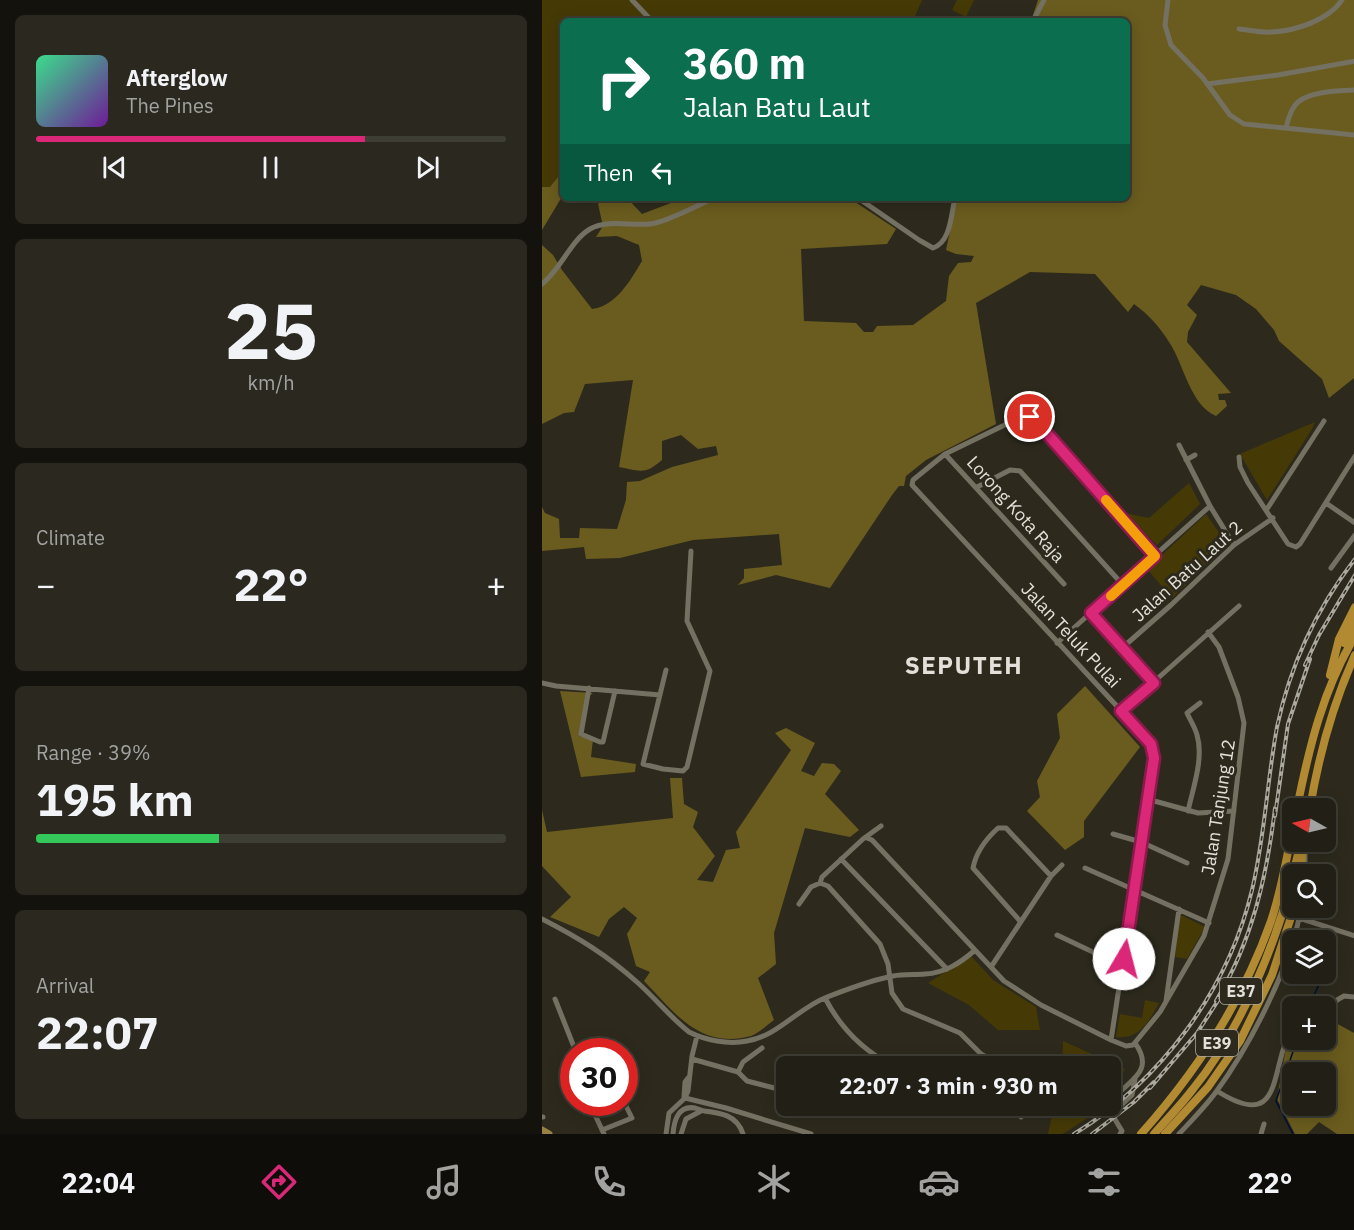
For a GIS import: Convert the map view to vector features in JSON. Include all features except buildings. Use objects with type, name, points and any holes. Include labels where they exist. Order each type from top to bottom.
[{"type":"highway","points":[[1324,702],[1339,639],[1355,607]]},
{"type":"highway","points":[[1300,798],[1307,759],[1324,702],[1344,641],[1355,622]]},
{"type":"highway","points":[[1324,702],[1345,651],[1355,637]]},
{"type":"highway","points":[[1311,798],[1317,765],[1333,707],[1355,657]]},
{"type":"highway","name":"E37","points":[[1148,1133],[1228,1017],[1254,964],[1271,918],[1287,852]]},
{"type":"highway","name":"E39","points":[[1148,1133],[1211,1054],[1233,1017],[1267,938],[1280,898],[1291,852]]},
{"type":"highway","name":"E39","points":[[1148,1133],[1194,1088],[1237,1019],[1257,980],[1282,913]]},
{"type":"highway","name":"E37","points":[[1148,1133],[1205,1078],[1232,1039],[1257,992],[1285,918]]},
{"type":"highway","points":[[1165,1134],[1208,1087],[1240,1041],[1272,975],[1291,918]]},
{"type":"highway","points":[[1240,1041],[1257,992]]},
{"type":"main road","points":[[542,1130],[549,1134]]},
{"type":"street","points":[[632,0],[649,18]]},
{"type":"street","points":[[1035,18],[1044,0]]},
{"type":"street","points":[[1169,0],[1165,25],[1171,45],[1207,84],[1230,115],[1244,124],[1355,135]]},
{"type":"street","points":[[1239,29],[1271,33],[1288,30],[1320,19],[1342,0]]},
{"type":"street","points":[[1207,84],[1278,75],[1355,61]]},
{"type":"street","points":[[1286,128],[1292,109],[1298,102],[1315,95],[1355,90]]},
{"type":"street","points":[[542,284],[560,266],[577,241],[590,229],[615,223],[650,224],[707,201]]},
{"type":"street","points":[[862,201],[928,246],[936,247],[944,242],[954,201]]},
{"type":"street","points":[[1039,408],[1030,417],[1155,556]]},
{"type":"street","name":"Lorong Kota Raja","points":[[912,485],[914,478],[945,454],[1021,417],[1030,417]]},
{"type":"street","points":[[1267,509],[1324,421]]},
{"type":"street","points":[[1179,445],[1210,506],[1234,545]]},
{"type":"street","name":"Lorong Kota Raja","points":[[945,454],[1064,584]]},
{"type":"street","points":[[1186,460],[1196,455]]},
{"type":"street","points":[[1239,457],[1240,467],[1288,544],[1295,547],[1300,544],[1355,456]]},
{"type":"street","points":[[977,487],[1010,470],[1020,471],[1123,585]]},
{"type":"street","name":"Jalan Teluk Pulai","points":[[912,485],[1151,744],[1153,750],[1147,799],[1111,1040]]},
{"type":"street","points":[[1326,503],[1355,523]]},
{"type":"street","points":[[1057,644],[1210,506]]},
{"type":"street","name":"Jalan Batu Laut 2","points":[[1122,648],[1234,545],[1273,518]]},
{"type":"street","points":[[1331,568],[1355,535]]},
{"type":"street","points":[[666,670],[643,764],[663,770],[683,771],[687,767],[710,668],[687,621],[691,551]]},
{"type":"street","points":[[1121,711],[1239,606]]},
{"type":"street","points":[[1091,613],[1154,683]]},
{"type":"street","name":"Jalan Tanjung 12","points":[[1134,1043],[1156,1018],[1190,963],[1209,923],[1227,866],[1244,723],[1238,697],[1219,647],[1208,632]]},
{"type":"street","points":[[542,683],[660,694]]},
{"type":"street","points":[[590,688],[581,734],[603,741],[615,691]]},
{"type":"street","points":[[1188,811],[1195,780],[1199,745],[1197,733],[1187,713],[1200,704]]},
{"type":"street","points":[[1147,799],[1198,813],[1234,811]]},
{"type":"street","points":[[820,883],[822,877],[841,859],[881,826]]},
{"type":"street","points":[[1020,921],[973,868],[974,860],[980,849],[998,828],[1006,828],[1051,876]]},
{"type":"street","points":[[1113,834],[1141,842],[1187,863]]},
{"type":"street","points":[[867,837],[1004,981],[1041,1005],[1111,1040],[1126,1046],[1134,1043],[1140,1050],[1142,1060],[1132,1095],[1121,1105]]},
{"type":"street","points":[[841,859],[947,969]]},
{"type":"street","points":[[991,967],[1051,876],[1062,865]]},
{"type":"street","points":[[1085,868],[1209,923]]},
{"type":"street","points":[[799,904],[810,887],[820,883],[828,886],[880,944],[885,953],[891,976],[889,984],[896,1001],[912,1014],[960,1033],[984,1056]]},
{"type":"street","points":[[1166,1003],[1179,909]]},
{"type":"street","points":[[1179,1134],[1217,1091],[1258,1025],[1276,985],[1299,918],[1355,936]]},
{"type":"street","points":[[542,919],[582,939],[603,954],[639,983],[679,1024],[697,1036],[732,1042],[748,1041],[777,1029],[808,1006],[825,998],[891,976],[925,974],[947,969],[974,951]]},
{"type":"street","points":[[1057,935],[1095,953],[1124,959]]},
{"type":"street","points":[[1336,1002],[1344,996],[1355,997]]},
{"type":"street","points":[[825,998],[831,1010],[858,1042],[874,1056]]},
{"type":"street","points":[[555,999],[570,1038]]},
{"type":"street","points":[[666,1134],[669,1113],[685,1098],[685,1082],[689,1077],[697,1036]]},
{"type":"street","points":[[738,1072],[743,1062],[762,1048]]},
{"type":"street","points":[[1217,1091],[1234,1102],[1248,1106],[1262,1104],[1272,1089],[1282,1050]]},
{"type":"street","points":[[692,1059],[738,1072],[747,1081],[776,1088]]},
{"type":"street","points":[[1121,1092],[1135,1079]]},
{"type":"street","points":[[685,1098],[811,1134]]},
{"type":"street","points":[[673,1133],[675,1121],[682,1111],[698,1108],[701,1111],[726,1114],[740,1126],[743,1134]]},
{"type":"street","points":[[682,1132],[686,1119],[701,1111]]},
{"type":"street","points":[[596,1116],[603,1132],[632,1118],[631,1116]]},
{"type":"street","points":[[1114,1116],[1122,1131],[1120,1134]]},
{"type":"street","points":[[1261,1134],[1264,1124]]},
{"type":"street","points":[[673,1133],[679,1125],[682,1132]]},
{"type":"shaded area","points":[[542,0],[922,0],[914,18],[560,18],[560,189],[542,204]]},
{"type":"shaded area","points":[[957,0],[974,0],[966,17],[952,10]]},
{"type":"shaded area","points":[[1038,0],[1354,0],[1354,378],[1329,398],[1322,379],[1279,341],[1274,330],[1256,309],[1236,295],[1201,285],[1187,305],[1197,315],[1188,332],[1187,342],[1231,393],[1218,394],[1219,400],[1225,400],[1227,406],[1216,416],[1207,411],[1194,394],[1165,336],[1153,321],[1134,304],[1128,312],[1095,274],[1030,272],[976,303],[996,424],[926,460],[906,476],[904,486],[899,486],[892,495],[830,588],[776,575],[738,585],[744,578],[744,569],[782,565],[779,534],[693,540],[620,558],[586,559],[584,547],[542,551],[542,507],[545,513],[559,519],[560,538],[579,538],[580,528],[617,529],[626,500],[627,482],[640,481],[672,467],[718,455],[716,446],[698,449],[681,435],[662,441],[662,460],[651,468],[642,471],[619,467],[633,380],[585,384],[574,412],[564,413],[542,424],[542,245],[553,255],[592,309],[601,307],[615,298],[642,261],[639,245],[617,236],[596,237],[603,226],[598,204],[600,201],[630,201],[642,214],[676,201],[854,201],[896,229],[887,244],[801,249],[804,321],[856,323],[864,332],[873,332],[877,326],[913,325],[946,301],[949,276],[958,263],[971,262],[974,256],[956,254],[946,250],[956,201],[1130,201],[1130,18],[1032,18]]},
{"type":"shaded area","points":[[560,175],[560,200],[542,230],[542,187],[550,187]]},
{"type":"shaded area","points":[[1315,422],[1312,429],[1267,500],[1240,454]]},
{"type":"shaded area","points":[[1189,483],[1200,504],[1157,545],[1124,513],[1149,518]]},
{"type":"shaded area","points":[[1206,514],[1227,544],[1172,598],[1147,569]]},
{"type":"shaded area","points":[[1085,686],[1140,747],[1084,821],[1084,837],[1065,850],[1027,811],[1040,797],[1037,781],[1060,738],[1057,714]]},
{"type":"shaded area","points":[[560,691],[593,693],[586,699],[579,736],[593,739],[591,757],[636,764],[635,772],[581,777]]},
{"type":"shaded area","points":[[786,728],[815,743],[801,771],[814,776],[822,763],[834,764],[841,771],[825,794],[859,830],[850,837],[805,828],[774,933],[776,964],[758,978],[774,1020],[751,1036],[733,1039],[717,1038],[703,1033],[678,1016],[644,981],[650,972],[636,966],[627,934],[637,918],[624,907],[609,919],[599,937],[550,917],[571,897],[542,866],[542,810],[547,832],[673,818],[670,778],[682,778],[684,804],[698,812],[693,827],[715,856],[697,880],[713,882],[726,850],[740,848],[736,832],[791,750],[775,733]]},
{"type":"shaded area","points":[[1179,914],[1205,927],[1187,959],[1175,957]]},
{"type":"shaded area","points":[[971,956],[993,980],[1036,1007],[1040,1030],[998,1030],[969,1005],[928,983]]},
{"type":"shaded area","points":[[1145,1000],[1159,1003],[1147,1023],[1132,1035],[1116,1037],[1120,1014],[1142,1018]]},
{"type":"shaded area","points":[[1336,1023],[1354,1033],[1354,1134],[1337,1134],[1319,1122],[1307,1134],[1295,1134],[1286,1116],[1336,1116],[1336,1062],[1283,1062],[1286,1050],[1336,1050]]},
{"type":"shaded area","points":[[1063,1041],[1096,1056],[1062,1056]]},
{"type":"shaded area","points":[[1282,1070],[1282,1109],[1277,1099]]},
{"type":"shaded area","points":[[1052,1116],[1091,1116],[1062,1134],[1048,1134]]},
{"type":"waterway","points":[[1314,996],[1319,984]]},
{"type":"waterway","points":[[1293,1134],[1276,1101],[1294,1050]]},
{"type":"railway","points":[[1074,1134],[1136,1087],[1163,1059],[1187,1029],[1208,997],[1226,963],[1241,927],[1252,890],[1277,727],[1289,682],[1317,618],[1355,559]]},
{"type":"railway","points":[[1305,665],[1319,635],[1355,575]]},
{"type":"railway","points":[[1275,816],[1288,724],[1310,659]]},
{"type":"railway","points":[[1216,1001],[1239,956],[1256,908],[1275,808]]},
{"type":"railway","points":[[1150,1088],[1197,1033],[1221,996]]},
{"type":"railway","points":[[1092,1134],[1134,1102],[1154,1082]]},
{"type":"slow traffic","points":[[1106,500],[1155,556],[1111,596]]},
{"type":"district","name":"SEPUTEH","points":[[964,665]]},
{"type":"route","points":[[1030,417],[1155,556],[1091,613],[1154,683],[1121,711],[1151,744],[1154,758],[1124,959]]}]
